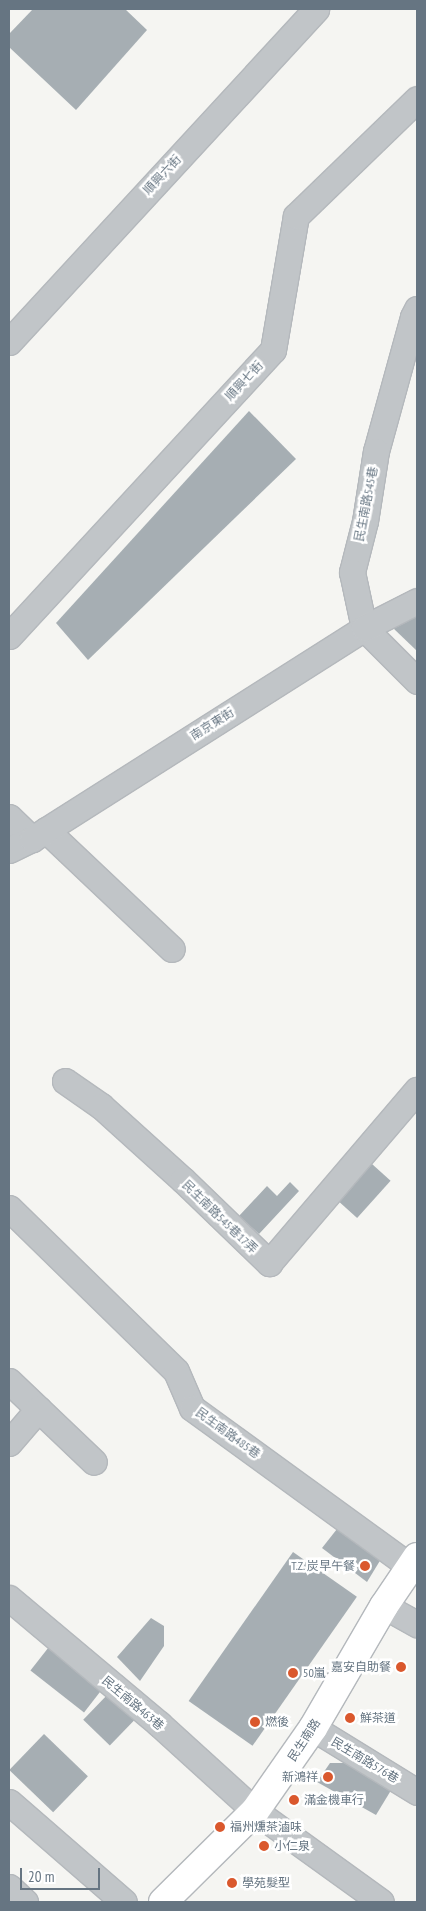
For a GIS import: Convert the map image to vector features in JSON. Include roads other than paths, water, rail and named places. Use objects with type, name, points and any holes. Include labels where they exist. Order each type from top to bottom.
[{"type":"main road","name":"民生南路","points":[[163,1902],[256,1811],[313,1728],[384,1606],[414,1562]]},
{"type":"street","name":"順興六街","points":[[9,342],[316,9]]},
{"type":"street","name":"順興七街","points":[[9,636],[273,350],[296,216],[417,99]]},
{"type":"street","name":"民生南路545巷","points":[[364,628],[352,572],[365,521],[376,451],[413,317],[417,309]]},
{"type":"street","name":"南京東街","points":[[9,850],[39,834],[364,628],[417,601]]},
{"type":"street","points":[[364,628],[417,680]]},
{"type":"street","points":[[9,817],[39,834],[172,949]]},
{"type":"street","name":"民生南路545巷17弄","points":[[65,1081],[101,1106],[182,1180],[268,1264],[417,1090]]},
{"type":"street","name":"民生南路485巷","points":[[9,1208],[176,1371],[192,1408],[414,1562]]},
{"type":"street","points":[[9,1381],[94,1462]]},
{"type":"street","points":[[9,1443],[38,1409]]},
{"type":"street","name":"民生南路463巷","points":[[9,1598],[159,1724],[256,1811],[381,1902]]},
{"type":"street","points":[[384,1606],[417,1624]]},
{"type":"street","name":"民生南路576巷","points":[[313,1728],[417,1792]]},
{"type":"street","points":[[9,1802],[124,1902]]},
{"type":"street","points":[[9,1887],[25,1902]]},
{"type":"place","name":"T.Z. 炭早午餐","points":[[365,1566]]},
{"type":"place","name":"嘉安自助餐","points":[[401,1667]]},
{"type":"place","name":"50嵐","points":[[293,1673]]},
{"type":"place","name":"鮮茶道","points":[[350,1718]]},
{"type":"place","name":"燃後","points":[[255,1722]]},
{"type":"place","name":"新鴻祥","points":[[328,1777]]},
{"type":"place","name":"滿金機車行","points":[[294,1800]]},
{"type":"place","name":"福州燻茶滷味","points":[[220,1827]]},
{"type":"place","name":"小仁泉","points":[[264,1846]]},
{"type":"place","name":"學苑髮型","points":[[232,1883]]}]
